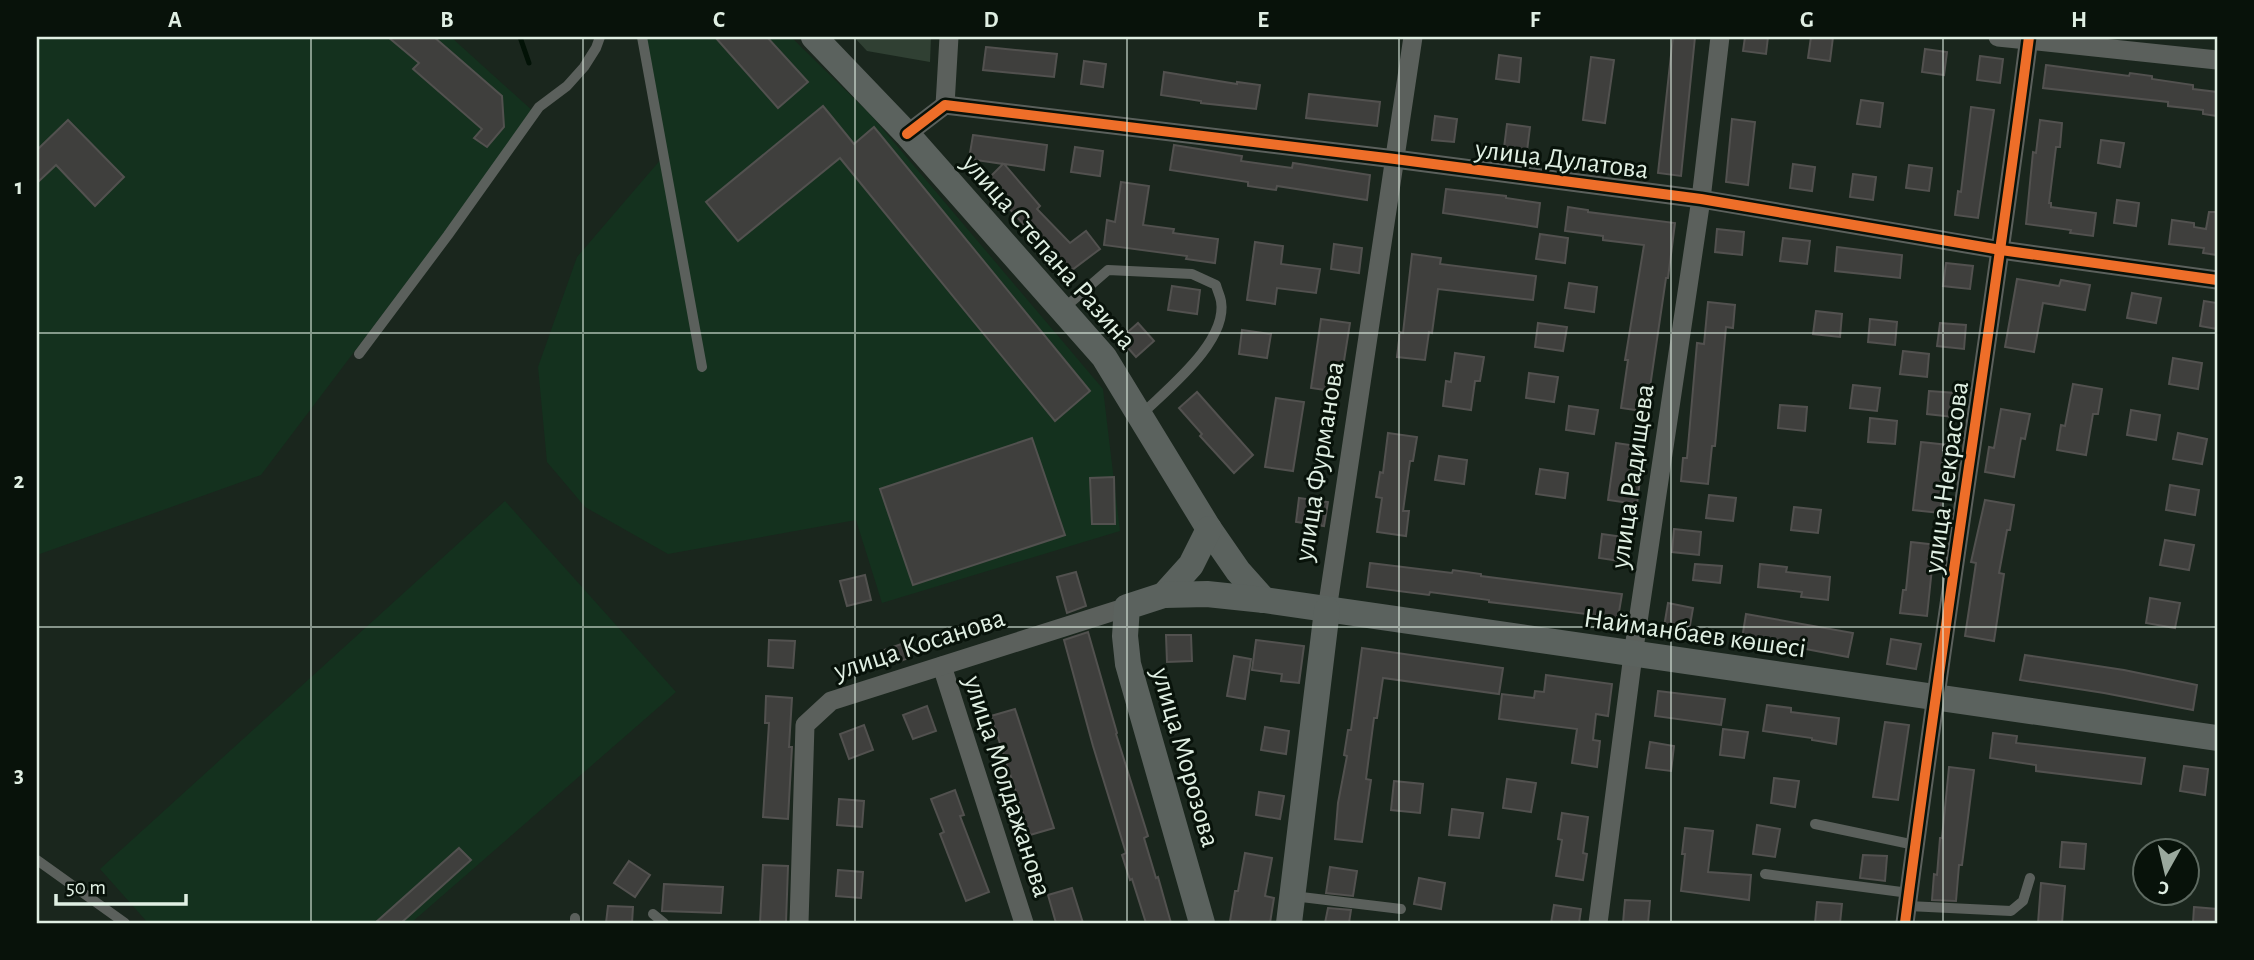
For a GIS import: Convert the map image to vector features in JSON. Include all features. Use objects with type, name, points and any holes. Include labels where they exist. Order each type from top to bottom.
[{"type":"main road","name":"улица Степана Разина","points":[[814,37],[907,134],[1104,357],[1209,529],[1238,571],[1264,600]]},
{"type":"main road","points":[[1127,607],[1164,595],[1191,565],[1209,529]]},
{"type":"main road","name":"Найманбаев көшесі","points":[[1164,595],[1207,594],[1264,600],[2217,738]]},
{"type":"main road","name":"улица Морозова","points":[[1127,607],[1125,636],[1128,664],[1202,923]]},
{"type":"main road","name":"улица Фурманова","points":[[1289,923],[1327,610]]},
{"type":"street","points":[[907,134],[946,105],[949,37]]},
{"type":"street","name":"улица Фурманова","points":[[1327,610],[1413,37]]},
{"type":"street","name":"улица Радищева","points":[[1598,923],[1633,654],[1701,199],[1720,37]]},
{"type":"street","points":[[1998,37],[2217,60]]},
{"type":"street","name":"улица Некрасова","points":[[1907,907],[2029,39]]},
{"type":"street","name":"улица Дулатова","points":[[946,105],[1701,199],[2001,250],[2217,280]]},
{"type":"street","name":"улица Косанова","points":[[799,923],[805,725],[831,701],[1127,607]]},
{"type":"street","name":"улица Молдажанова","points":[[942,666],[1024,923]]},
{"type":"lane","points":[[359,354],[539,107],[567,86],[584,67],[600,37]]},
{"type":"lane","points":[[642,37],[702,367]]},
{"type":"lane","points":[[1062,309],[1108,270],[1192,274],[1216,285],[1221,302],[1220,320],[1206,350],[1140,416]]},
{"type":"lane","points":[[1815,824],[1916,845]]},
{"type":"lane","points":[[37,860],[125,923]]},
{"type":"lane","points":[[1765,874],[1907,907],[2011,911],[2023,901],[2030,877]]},
{"type":"lane","points":[[1293,896],[1401,909]]},
{"type":"lane","points":[[653,914],[664,923]]},
{"type":"shaded area","points":[[37,37],[451,37],[535,113],[261,475],[37,555]]},
{"type":"shaded area","points":[[637,37],[791,37],[870,114],[1103,389],[1120,531],[882,603],[856,520],[668,554],[585,507],[547,462],[538,367],[577,257],[662,158]]},
{"type":"shaded area","points":[[854,37],[931,37],[930,62],[867,51]]},
{"type":"shaded area","points":[[505,501],[676,692],[411,923],[148,923],[100,869]]},
{"type":"building","points":[[388,37],[434,37],[502,96],[504,127],[487,147],[474,138],[482,129],[413,69],[419,63]]},
{"type":"building","points":[[715,37],[767,37],[808,82],[778,108]]},
{"type":"building","points":[[1673,37],[1695,37],[1681,176],[1658,173]]},
{"type":"building","points":[[1745,37],[1768,37],[1766,54],[1743,51]]},
{"type":"building","points":[[1811,37],[1833,37],[1830,61],[1808,58]]},
{"type":"building","points":[[986,47],[1057,54],[1054,77],[983,70]]},
{"type":"building","points":[[1925,49],[1947,52],[1944,75],[1922,72]]},
{"type":"building","points":[[1499,55],[1521,58],[1519,82],[1496,79]]},
{"type":"building","points":[[1980,56],[2003,59],[2000,83],[1977,80]]},
{"type":"building","points":[[1591,57],[1614,60],[1605,123],[1583,120]]},
{"type":"building","points":[[1084,61],[1106,64],[1103,87],[1081,84]]},
{"type":"building","points":[[2046,65],[2129,76],[2130,73],[2152,76],[2152,79],[2193,85],[2193,89],[2217,92],[2217,116],[2203,114],[2203,110],[2168,106],[2168,102],[2043,88]]},
{"type":"building","points":[[1164,72],[1260,85],[1256,109],[1161,95]]},
{"type":"building","points":[[1309,94],[1380,102],[1377,126],[1306,118]]},
{"type":"building","points":[[1861,100],[1883,103],[1880,127],[1857,124]]},
{"type":"building","points":[[823,106],[854,144],[874,127],[1090,391],[1055,421],[840,158],[738,241],[706,202]]},
{"type":"building","points":[[1971,107],[1994,110],[1978,218],[1955,215],[1958,191],[1961,192]]},
{"type":"building","points":[[1435,116],[1457,119],[1454,142],[1432,140]]},
{"type":"building","points":[[1732,119],[1755,122],[1748,185],[1726,182]]},
{"type":"building","points":[[68,120],[124,177],[95,206],[56,165],[37,183],[37,150]]},
{"type":"building","points":[[2040,120],[2062,123],[2049,203],[2051,207],[2096,213],[2093,236],[2026,224],[2033,152],[2036,153]]},
{"type":"building","points":[[1507,124],[1530,127],[1527,151],[1504,148]]},
{"type":"building","points":[[973,135],[1047,145],[1044,170],[1004,164],[1040,206],[1037,209],[1070,243],[1086,231],[1100,249],[1068,273],[1047,246],[1045,248],[1007,206],[1010,203],[986,181],[1003,164],[969,159]]},
{"type":"building","points":[[2101,140],[2124,143],[2120,167],[2098,163]]},
{"type":"building","points":[[1174,145],[1242,156],[1241,161],[1292,168],[1293,163],[1370,175],[1367,200],[1277,186],[1276,190],[1248,186],[1248,182],[1170,170]]},
{"type":"building","points":[[1075,147],[1103,151],[1100,176],[1071,172]]},
{"type":"building","points":[[1793,164],[1815,167],[1812,191],[1790,188]]},
{"type":"building","points":[[1909,165],[1932,168],[1929,191],[1906,188]]},
{"type":"building","points":[[1853,174],[1876,177],[1873,200],[1850,197]]},
{"type":"building","points":[[1121,182],[1149,186],[1143,225],[1174,229],[1173,233],[1218,239],[1215,263],[1186,259],[1187,256],[1104,245],[1107,220],[1115,222]]},
{"type":"building","points":[[1446,189],[1540,203],[1537,227],[1443,213]]},
{"type":"building","points":[[2117,200],[2139,203],[2136,226],[2114,223]]},
{"type":"building","points":[[1568,207],[1675,223],[1650,387],[1653,388],[1649,412],[1621,408],[1628,360],[1625,360],[1644,245],[1603,240],[1603,236],[1565,231]]},
{"type":"building","points":[[2209,212],[2217,212],[2217,255],[2203,253],[2204,248],[2169,244],[2172,220],[2194,223],[2194,227],[2206,229]]},
{"type":"building","points":[[1717,229],[1744,232],[1742,255],[1715,252]]},
{"type":"building","points":[[1540,234],[1568,238],[1565,263],[1536,259]]},
{"type":"building","points":[[1783,238],[1810,241],[1807,264],[1780,261]]},
{"type":"building","points":[[1255,242],[1283,246],[1281,264],[1320,269],[1316,293],[1277,288],[1275,304],[1247,300]]},
{"type":"building","points":[[1334,244],[1362,248],[1359,273],[1331,269]]},
{"type":"building","points":[[1837,247],[1902,255],[1900,278],[1835,271]]},
{"type":"building","points":[[1412,254],[1441,258],[1440,264],[1536,276],[1533,300],[1438,289],[1425,360],[1397,357],[1400,332],[1403,333]]},
{"type":"building","points":[[1946,263],[1973,266],[1970,289],[1943,286]]},
{"type":"building","points":[[2017,279],[2059,286],[2061,280],[2090,285],[2085,310],[2043,303],[2034,352],[2005,347]]},
{"type":"building","points":[[1569,283],[1597,287],[1594,312],[1565,308]]},
{"type":"building","points":[[1172,286],[1200,290],[1197,314],[1168,310]]},
{"type":"building","points":[[2132,293],[2161,298],[2156,323],[2127,318]]},
{"type":"building","points":[[2204,301],[2217,303],[2217,329],[2200,326]]},
{"type":"building","points":[[1708,302],[1735,305],[1733,328],[1726,327],[1715,446],[1712,446],[1708,484],[1681,481],[1683,458],[1687,458],[1697,343],[1704,344]]},
{"type":"building","points":[[1816,311],[1842,314],[1840,337],[1813,334]]},
{"type":"building","points":[[1321,319],[1350,323],[1339,392],[1311,388]]},
{"type":"building","points":[[1870,319],[1897,322],[1895,345],[1868,342]]},
{"type":"building","points":[[1138,323],[1154,341],[1136,357],[1120,339]]},
{"type":"building","points":[[1538,323],[1567,327],[1563,351],[1535,347]]},
{"type":"building","points":[[1940,323],[1966,325],[1964,349],[1937,346]]},
{"type":"building","points":[[1242,330],[1271,334],[1267,358],[1239,354]]},
{"type":"building","points":[[1903,351],[1929,354],[1927,377],[1900,374]]},
{"type":"building","points":[[1455,353],[1484,357],[1480,381],[1475,381],[1471,410],[1443,406],[1446,381],[1451,382]]},
{"type":"building","points":[[2173,358],[2202,363],[2198,389],[2169,384]]},
{"type":"building","points":[[1529,373],[1558,377],[1554,402],[1526,398]]},
{"type":"building","points":[[2073,384],[2102,389],[2098,414],[2093,414],[2086,455],[2057,450],[2061,425],[2065,426]]},
{"type":"building","points":[[1853,385],[1880,388],[1877,411],[1850,408]]},
{"type":"building","points":[[1929,391],[1956,393],[1953,417],[1927,414]]},
{"type":"building","points":[[1197,392],[1253,455],[1234,473],[1179,408]]},
{"type":"building","points":[[1276,398],[1304,402],[1293,471],[1265,467]]},
{"type":"building","points":[[1780,405],[1807,407],[1805,431],[1778,428]]},
{"type":"building","points":[[1569,406],[1598,410],[1594,434],[1566,430]]},
{"type":"building","points":[[2001,409],[2030,414],[2025,439],[2021,438],[2014,477],[1985,472],[1989,447],[1994,448]]},
{"type":"building","points":[[2131,410],[2160,415],[2156,440],[2127,435]]},
{"type":"building","points":[[1870,418],[1897,421],[1895,444],[1868,442]]},
{"type":"building","points":[[1388,433],[1417,437],[1413,461],[1410,461],[1403,511],[1409,511],[1406,536],[1377,532],[1382,498],[1376,497],[1380,472],[1383,473]]},
{"type":"building","points":[[2178,433],[2207,439],[2202,464],[2173,459]]},
{"type":"building","points":[[1032,438],[1065,535],[913,585],[880,489]]},
{"type":"building","points":[[1921,442],[1948,445],[1940,513],[1913,510]]},
{"type":"building","points":[[1616,443],[1644,447],[1637,504],[1608,500]]},
{"type":"building","points":[[1439,456],[1467,460],[1464,484],[1435,480]]},
{"type":"building","points":[[1540,469],[1568,473],[1565,498],[1536,494]]},
{"type":"building","points":[[1114,477],[1115,524],[1092,524],[1090,478]]},
{"type":"building","points":[[2170,485],[2199,490],[2195,515],[2166,510]]},
{"type":"building","points":[[1709,495],[1736,498],[1733,521],[1706,518]]},
{"type":"building","points":[[1299,498],[1328,502],[1324,526],[1296,522]]},
{"type":"building","points":[[1985,500],[2014,505],[1999,573],[2004,574],[1994,641],[1965,636],[1976,563],[1971,562]]},
{"type":"building","points":[[1794,507],[1821,510],[1818,533],[1791,530]]},
{"type":"building","points":[[1674,529],[1701,532],[1699,555],[1672,552]]},
{"type":"building","points":[[1602,534],[1631,538],[1627,562],[1599,558]]},
{"type":"building","points":[[2165,540],[2194,545],[2189,570],[2160,565]]},
{"type":"building","points":[[1911,542],[1937,545],[1927,616],[1900,613],[1903,590],[1906,590]]},
{"type":"building","points":[[1370,563],[1452,573],[1453,570],[1622,594],[1618,618],[1430,592],[1429,595],[1367,587]]},
{"type":"building","points":[[1695,564],[1722,566],[1720,583],[1693,580]]},
{"type":"building","points":[[1760,564],[1787,567],[1786,572],[1830,577],[1828,600],[1801,597],[1802,592],[1758,587]]},
{"type":"building","points":[[1076,572],[1086,606],[1067,613],[1057,577]]},
{"type":"building","points":[[865,575],[871,600],[847,606],[840,581]]},
{"type":"building","points":[[2150,598],[2180,603],[2175,628],[2146,623]]},
{"type":"building","points":[[1668,603],[1693,608],[1689,631],[1664,627]]},
{"type":"building","points":[[1746,614],[1853,633],[1848,657],[1769,642],[1767,650],[1741,645]]},
{"type":"building","points":[[1088,632],[1148,836],[1144,838],[1171,923],[1146,923],[1122,855],[1126,853],[1064,640]]},
{"type":"building","points":[[1166,635],[1191,635],[1192,661],[1167,662]]},
{"type":"building","points":[[1891,639],[1921,644],[1916,669],[1887,664]]},
{"type":"building","points":[[769,640],[795,641],[793,668],[768,666]]},
{"type":"building","points":[[1256,640],[1304,646],[1299,683],[1281,681],[1282,674],[1252,670]]},
{"type":"building","points":[[907,642],[912,657],[886,666],[881,651]]},
{"type":"building","points":[[1362,648],[1503,668],[1499,694],[1383,678],[1377,718],[1374,718],[1366,779],[1371,780],[1362,842],[1335,839],[1338,803],[1347,756],[1344,755],[1348,730],[1351,730]]},
{"type":"building","points":[[2025,655],[2124,670],[2197,685],[2193,710],[2020,680]]},
{"type":"building","points":[[1234,656],[1251,659],[1245,699],[1227,696]]},
{"type":"building","points":[[1546,675],[1612,684],[1608,716],[1596,714],[1593,740],[1600,741],[1597,767],[1572,763],[1577,729],[1499,719],[1502,694],[1534,698],[1535,691],[1544,692]]},
{"type":"building","points":[[1658,691],[1725,699],[1721,725],[1655,716]]},
{"type":"building","points":[[766,696],[792,698],[788,819],[763,817],[769,723],[765,723]]},
{"type":"building","points":[[1767,705],[1791,708],[1791,712],[1839,718],[1836,744],[1763,731]]},
{"type":"building","points":[[927,706],[936,731],[913,739],[903,715]]},
{"type":"building","points":[[1015,709],[1054,828],[1030,835],[991,716]]},
{"type":"building","points":[[1885,722],[1909,725],[1898,800],[1873,797]]},
{"type":"building","points":[[864,725],[873,750],[849,759],[840,734]]},
{"type":"building","points":[[1265,727],[1289,731],[1286,754],[1261,750]]},
{"type":"building","points":[[1723,729],[1748,732],[1744,758],[1720,755]]},
{"type":"building","points":[[1993,733],[2017,736],[2016,743],[2145,758],[2141,784],[2036,771],[2036,765],[1990,758]]},
{"type":"building","points":[[1650,742],[1674,746],[1671,771],[1646,768]]},
{"type":"building","points":[[2184,766],[2208,769],[2205,795],[2180,791]]},
{"type":"building","points":[[1949,767],[1974,770],[1956,901],[1932,900]]},
{"type":"building","points":[[1774,778],[1799,781],[1795,807],[1771,803]]},
{"type":"building","points":[[1507,779],[1536,783],[1531,812],[1503,808]]},
{"type":"building","points":[[1394,781],[1423,784],[1420,813],[1391,810]]},
{"type":"building","points":[[955,790],[964,815],[960,816],[989,892],[966,901],[940,834],[944,832],[931,799]]},
{"type":"building","points":[[1259,792],[1284,796],[1280,819],[1256,815]]},
{"type":"building","points":[[839,799],[864,801],[862,827],[837,825]]},
{"type":"building","points":[[1452,809],[1483,813],[1479,838],[1449,835]]},
{"type":"building","points":[[1562,813],[1588,817],[1583,853],[1587,854],[1583,880],[1556,876],[1562,840],[1558,839]]},
{"type":"building","points":[[1757,825],[1780,829],[1775,857],[1753,854]]},
{"type":"building","points":[[1685,828],[1713,831],[1708,872],[1751,875],[1749,900],[1681,891]]},
{"type":"building","points":[[2062,842],[2086,844],[2084,869],[2060,867]]},
{"type":"building","points":[[459,848],[471,860],[401,923],[375,923]]},
{"type":"building","points":[[1245,853],[1272,858],[1265,896],[1274,898],[1270,923],[1230,921]]},
{"type":"building","points":[[1863,855],[1887,856],[1885,881],[1860,878]]},
{"type":"building","points":[[629,861],[650,875],[635,897],[614,883]]},
{"type":"building","points":[[763,865],[788,866],[786,923],[760,923]]},
{"type":"building","points":[[1330,867],[1357,871],[1353,896],[1326,893]]},
{"type":"building","points":[[838,870],[863,872],[861,898],[836,896]]},
{"type":"building","points":[[1419,878],[1445,883],[1441,909],[1414,904]]},
{"type":"building","points":[[2041,883],[2065,886],[2062,923],[2038,923]]},
{"type":"building","points":[[664,884],[723,887],[721,913],[662,911]]},
{"type":"building","points":[[1072,888],[1083,923],[1056,923],[1048,895]]},
{"type":"building","points":[[1625,900],[1650,901],[1648,923],[1623,923]]},
{"type":"building","points":[[1817,902],[1842,904],[1840,923],[1815,923]]},
{"type":"building","points":[[1554,905],[1581,909],[1579,923],[1551,923]]},
{"type":"building","points":[[608,906],[633,907],[632,923],[606,923]]},
{"type":"building","points":[[1328,908],[1351,910],[1349,923],[1325,923]]},
{"type":"building","points":[[2194,908],[2217,909],[2217,923],[2193,923]]},
{"type":"waterway","points":[[520,37],[529,63]]},
{"type":"cycle path","points":[[1905,923],[2029,37]]},
{"type":"cycle path","points":[[907,134],[945,105],[1701,199],[2001,250],[2217,280]]}]
